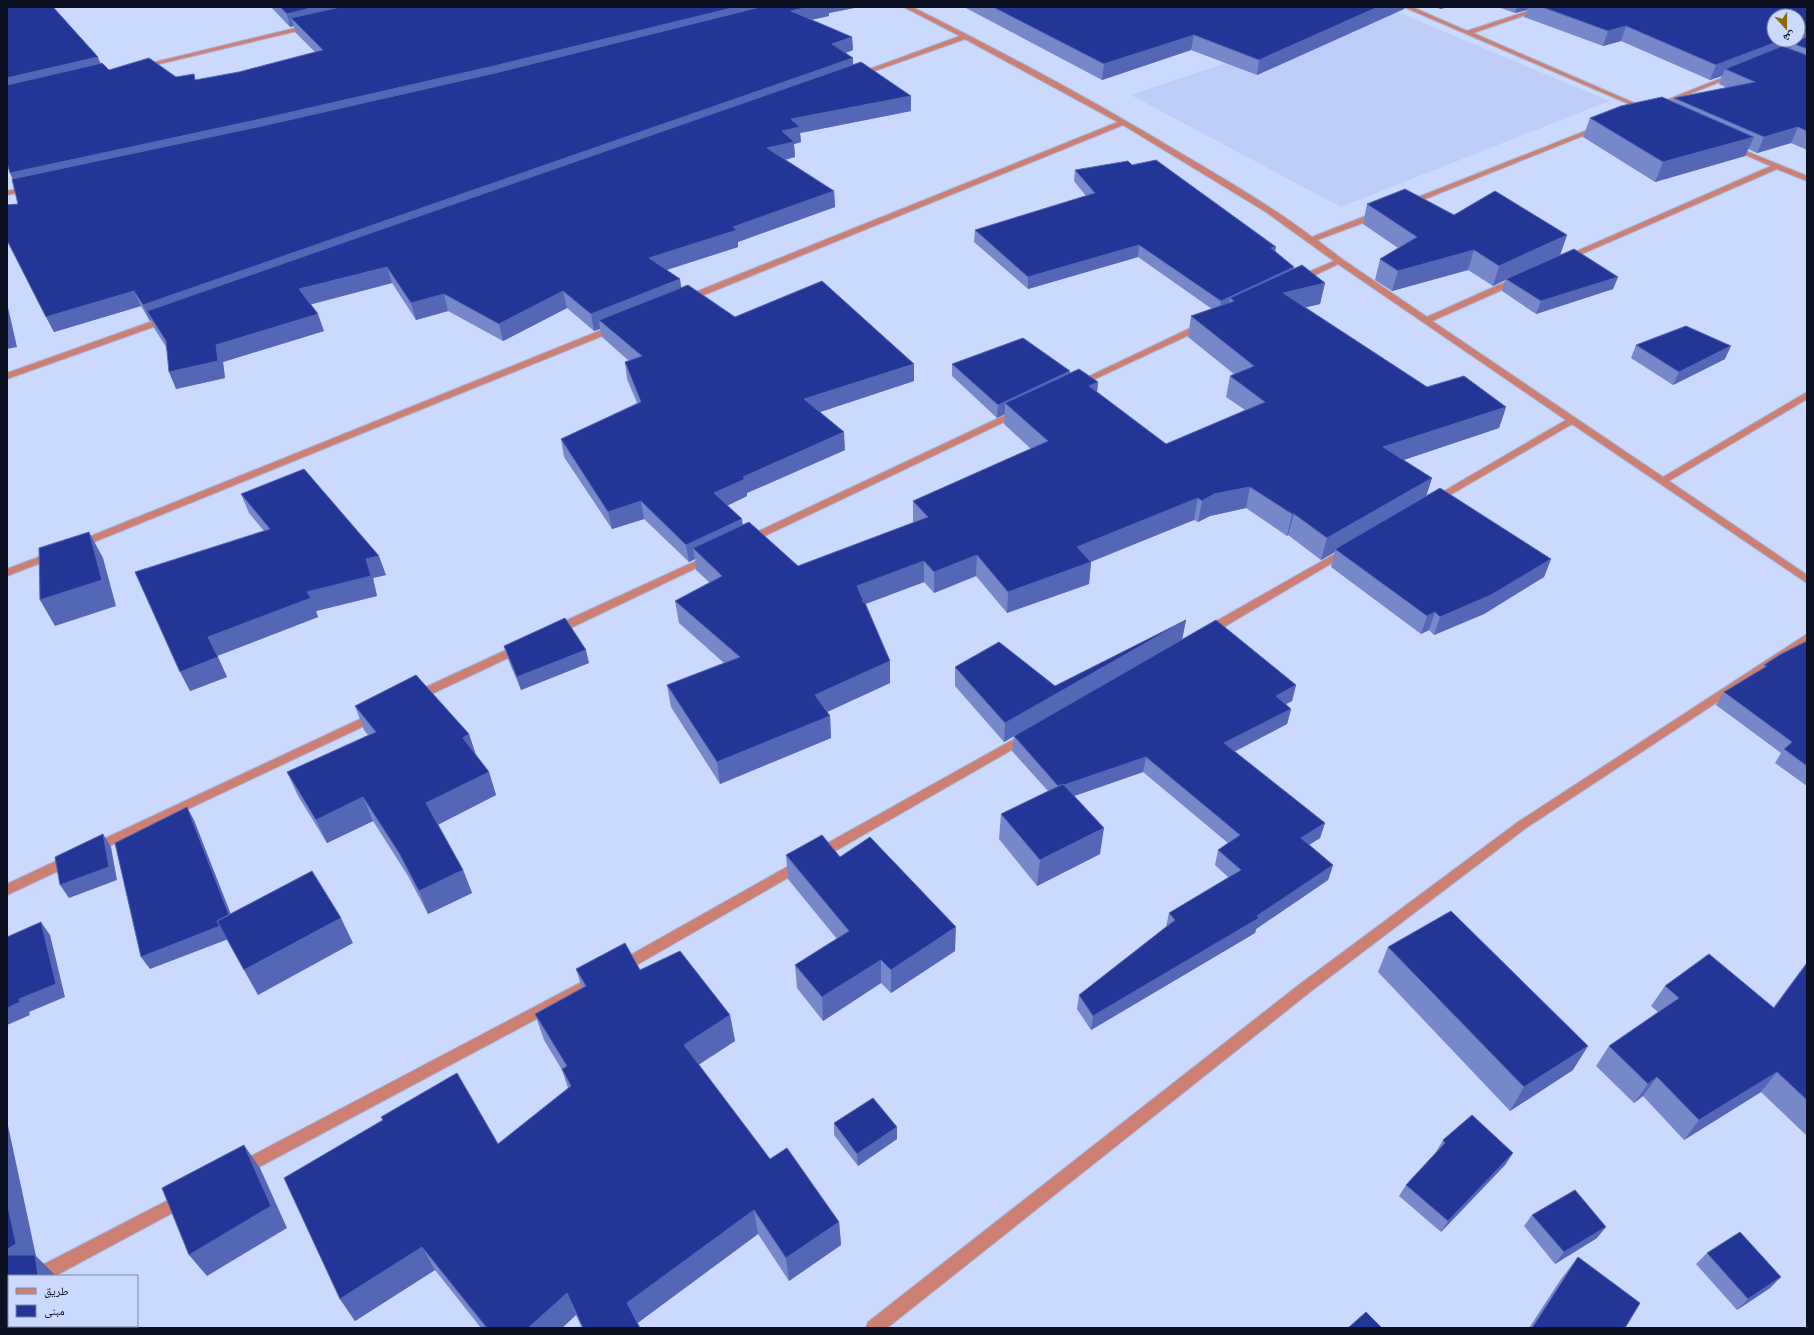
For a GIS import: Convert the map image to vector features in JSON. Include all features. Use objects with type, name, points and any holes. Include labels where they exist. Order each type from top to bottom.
[{"type":"street","points":[[907,7],[967,36],[1123,122],[1263,206],[1313,239],[1339,260],[1663,481],[1717,520],[1807,580]]},
{"type":"street","points":[[1407,7],[1469,32],[1653,113]]},
{"type":"street","points":[[1469,32],[1546,7]]},
{"type":"street","points":[[132,68],[316,25]]},
{"type":"street","points":[[847,79],[967,36]]},
{"type":"street","points":[[1639,112],[1739,73]]},
{"type":"street","points":[[679,301],[1123,122]]},
{"type":"street","points":[[1402,205],[1609,124]]},
{"type":"street","points":[[1726,144],[1807,179]]},
{"type":"street","points":[[1555,262],[1778,166]]},
{"type":"street","points":[[7,193],[38,187]]},
{"type":"street","points":[[1313,239],[1387,210]]},
{"type":"street","points":[[1288,284],[1339,260]]},
{"type":"street","points":[[1427,320],[1527,275]]},
{"type":"street","points":[[7,376],[172,317]]},
{"type":"street","points":[[1072,386],[1209,322]]},
{"type":"street","points":[[74,546],[620,325]]},
{"type":"street","points":[[1663,481],[1807,395]]},
{"type":"street","points":[[741,543],[1029,407]]},
{"type":"street","points":[[1424,506],[1573,420]]},
{"type":"street","points":[[1199,636],[1356,545]]},
{"type":"street","points":[[7,573],[59,552]]},
{"type":"street","points":[[547,635],[720,553]]},
{"type":"street","points":[[874,1328],[1305,988],[1522,825],[1807,638]]},
{"type":"street","points":[[410,699],[525,645]]},
{"type":"street","points":[[7,890],[381,713]]},
{"type":"street","points":[[235,1172],[609,973],[1034,731]]},
{"type":"street","points":[[42,1275],[193,1194]]},
{"type":"shaded area","points":[[1388,8],[1609,101],[1341,207],[1131,95]]},
{"type":"building","points":[[7,7],[53,7],[98,57],[7,78]]},
{"type":"building","points":[[280,7],[315,7],[287,14]]},
{"type":"building","points":[[340,7],[736,7],[494,66],[261,119],[10,173],[7,163],[7,85],[102,63],[109,70],[149,58],[176,77],[194,74],[195,80],[239,72],[323,50],[291,18]]},
{"type":"building","points":[[760,7],[808,7],[791,11],[852,37],[832,44],[853,58],[143,305],[134,291],[46,317],[7,240],[7,205],[18,204],[12,179],[262,126],[495,73]]},
{"type":"building","points":[[993,7],[1378,7],[1259,60],[1194,35],[1104,64]]},
{"type":"building","points":[[1542,7],[1807,7],[1806,31],[1806,8],[1766,8],[1766,46],[1716,65],[1626,26],[1608,31]]},
{"type":"building","points":[[1806,37],[1807,49],[1804,48],[1806,48]]},
{"type":"building","points":[[1777,48],[1788,48],[1807,55],[1807,131],[1798,127],[1764,137],[1674,98],[1755,82],[1725,69]]},
{"type":"building","points":[[861,62],[911,96],[791,119],[800,127],[782,131],[794,142],[767,148],[834,191],[733,227],[737,230],[649,258],[680,279],[591,314],[563,291],[499,324],[444,294],[411,303],[387,267],[299,289],[318,314],[216,345],[218,361],[169,372],[166,341],[147,311]]},
{"type":"building","points":[[1662,97],[1754,137],[1663,162],[1590,118],[1621,106]]},
{"type":"building","points":[[1156,160],[1276,247],[1271,248],[1294,267],[1221,301],[1139,245],[1028,277],[975,230],[1095,193],[1075,170],[1128,161],[1132,165]]},
{"type":"building","points":[[1405,189],[1454,215],[1495,191],[1567,235],[1499,266],[1474,250],[1398,271],[1380,259],[1417,237],[1367,204]]},
{"type":"building","points":[[1574,249],[1618,277],[1541,301],[1506,279]]},
{"type":"building","points":[[1302,265],[1325,283],[1283,293],[1427,387],[1464,376],[1506,407],[1383,447],[1432,478],[1327,538],[1294,514],[1250,487],[1214,494],[1202,501],[1198,498],[1077,547],[1091,562],[1008,592],[977,555],[934,572],[924,561],[857,586],[863,600],[862,601],[865,603],[890,661],[815,695],[830,716],[717,762],[667,685],[740,657],[675,601],[722,576],[693,548],[749,522],[798,566],[928,517],[913,501],[1048,441],[1005,403],[1079,369],[1098,382],[1089,386],[1166,444],[1265,402],[1230,376],[1254,366],[1191,316],[1234,301],[1230,298]]},
{"type":"building","points":[[822,281],[914,364],[804,399],[844,432],[743,477],[745,479],[714,493],[742,519],[686,545],[641,501],[608,512],[561,439],[641,402],[625,362],[642,356],[599,320],[688,285],[735,317]]},
{"type":"building","points":[[1686,326],[1731,346],[1679,372],[1636,345]]},
{"type":"building","points":[[1023,338],[1070,371],[998,405],[952,364]]},
{"type":"building","points":[[304,469],[379,556],[366,559],[371,576],[307,592],[311,598],[208,637],[218,657],[180,672],[135,572],[270,529],[241,494]]},
{"type":"building","points":[[1440,488],[1551,559],[1491,595],[1440,617],[1435,612],[1427,616],[1335,549]]},
{"type":"building","points":[[89,532],[102,580],[40,600],[39,548]]},
{"type":"building","points":[[565,618],[586,650],[517,677],[504,646]]},
{"type":"building","points":[[1186,620],[1005,723],[955,667],[999,642],[1055,686]]},
{"type":"building","points":[[1216,620],[1296,685],[1276,696],[1291,709],[1224,743],[1325,823],[1301,838],[1333,865],[1257,916],[1259,918],[1093,1016],[1079,995],[1175,920],[1169,913],[1241,870],[1218,850],[1240,835],[1146,757],[1058,786],[1014,736]]},
{"type":"building","points":[[1807,641],[1807,766],[1784,749],[1792,742],[1724,692],[1767,666],[1764,665],[1781,654]]},
{"type":"building","points":[[416,675],[469,734],[463,738],[489,772],[426,803],[463,870],[419,891],[399,853],[363,797],[316,820],[287,772],[376,732],[355,706]]},
{"type":"building","points":[[1063,784],[1104,828],[1040,860],[1001,814]]},
{"type":"building","points":[[187,807],[229,915],[217,921],[220,926],[141,957],[115,843]]},
{"type":"building","points":[[103,834],[109,867],[60,885],[55,857]]},
{"type":"building","points":[[822,835],[840,857],[870,837],[956,927],[891,970],[881,960],[822,997],[795,965],[849,931],[786,855]]},
{"type":"building","points":[[312,871],[341,918],[244,970],[217,921]]},
{"type":"building","points":[[1451,911],[1588,1046],[1524,1087],[1388,947]]},
{"type":"building","points":[[41,922],[56,984],[19,999],[20,1002],[7,1008],[7,937]]},
{"type":"building","points":[[625,943],[640,970],[680,951],[730,1015],[684,1045],[770,1159],[787,1148],[839,1222],[786,1258],[754,1210],[627,1303],[640,1328],[583,1328],[567,1293],[528,1328],[487,1328],[422,1247],[340,1299],[284,1178],[383,1120],[381,1117],[457,1073],[498,1144],[571,1086],[562,1069],[567,1066],[535,1014],[586,986],[576,969]]},
{"type":"building","points":[[1709,954],[1774,1008],[1807,963],[1807,1100],[1777,1072],[1699,1120],[1657,1077],[1648,1084],[1609,1046],[1679,998],[1665,986]]},
{"type":"building","points":[[873,1098],[897,1127],[857,1154],[834,1123]]},
{"type":"building","points":[[1472,1115],[1513,1153],[1448,1221],[1406,1185],[1445,1143],[1443,1140]]},
{"type":"building","points":[[244,1145],[271,1206],[189,1255],[162,1188]]},
{"type":"building","points":[[1575,1190],[1606,1227],[1564,1252],[1532,1215]]},
{"type":"building","points":[[7,1202],[16,1244],[9,1248],[7,1255]]},
{"type":"building","points":[[1740,1232],[1781,1277],[1748,1299],[1707,1253]]},
{"type":"building","points":[[7,1255],[35,1255],[38,1275],[8,1275],[8,1327],[45,1328],[7,1328]]},
{"type":"building","points":[[1578,1257],[1640,1303],[1625,1328],[1532,1328]]},
{"type":"building","points":[[1366,1312],[1382,1328],[1348,1328]]}]
